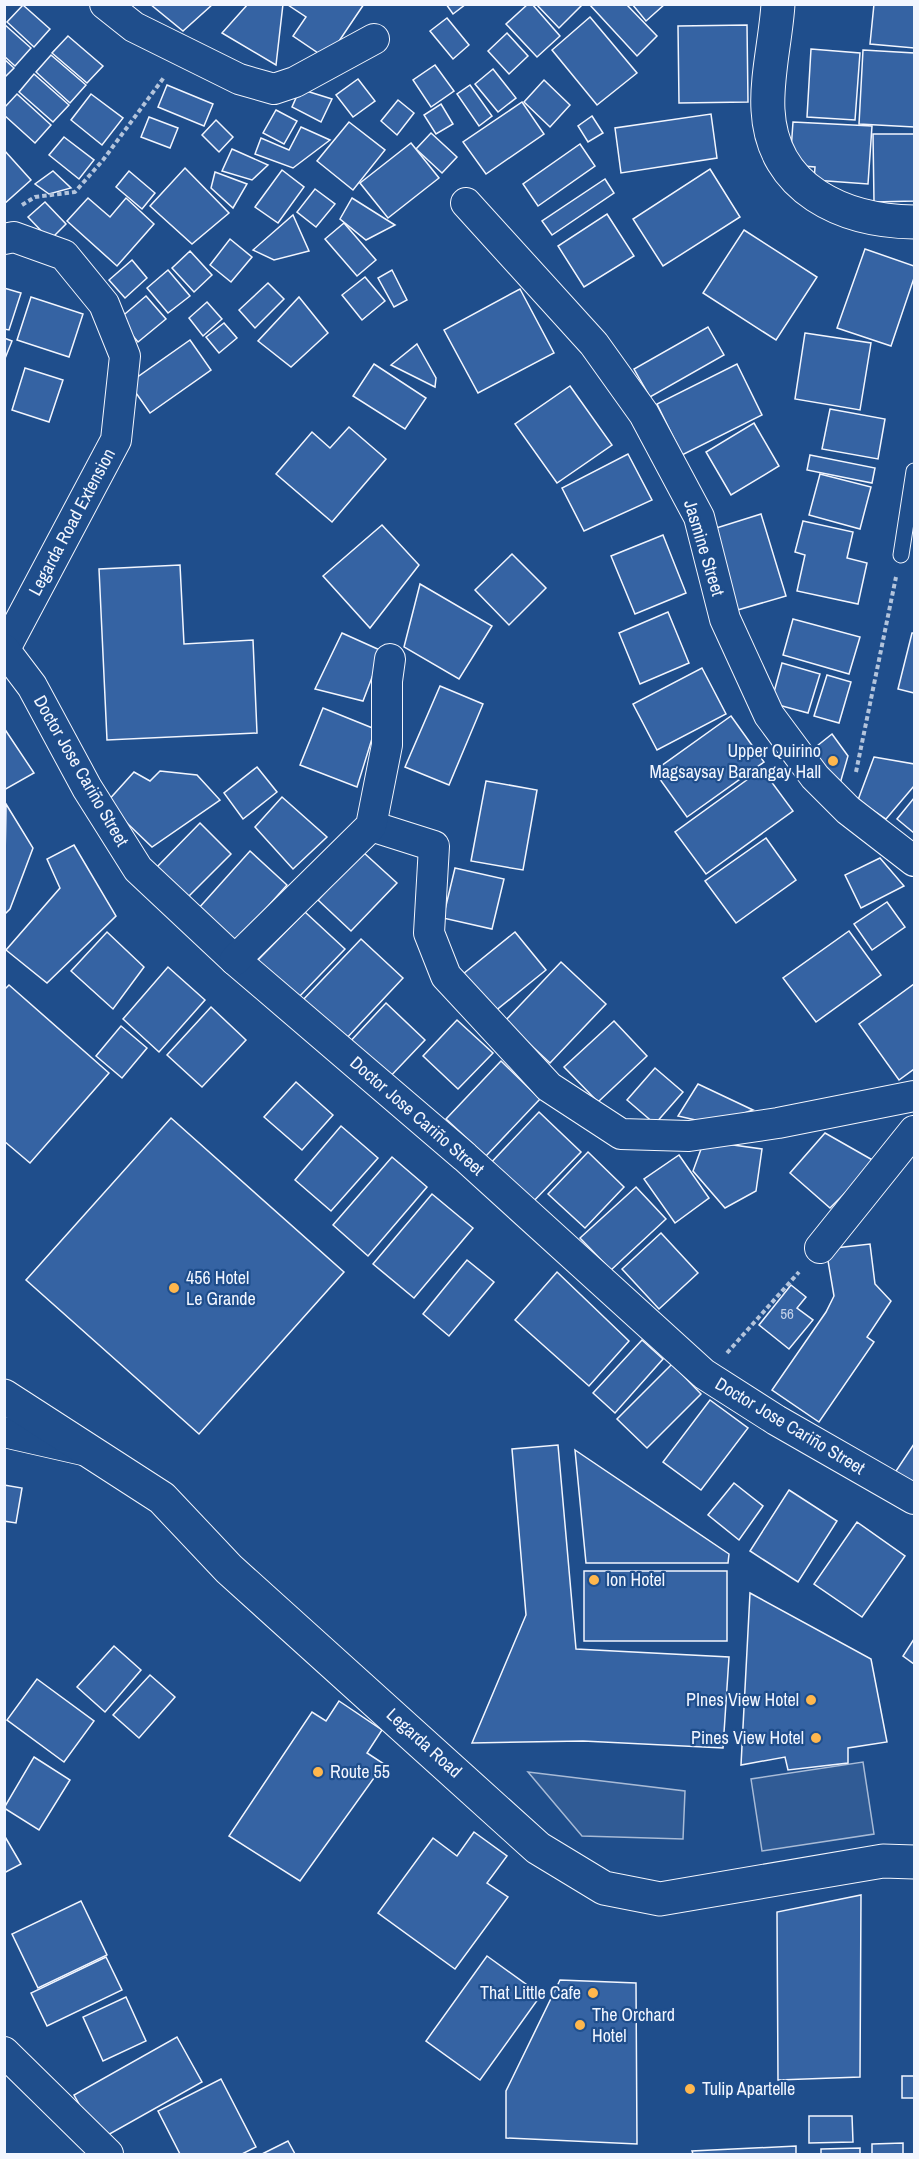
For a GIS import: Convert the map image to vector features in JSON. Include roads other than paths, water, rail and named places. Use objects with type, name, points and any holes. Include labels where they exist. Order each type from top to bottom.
[{"type":"main road","points":[[778,4],[768,110],[776,146],[791,176],[806,190],[854,213],[891,222],[915,222]]},
{"type":"main road","name":"Legarda Road","points":[[4,1396],[162,1498],[230,1569],[538,1848],[582,1877],[604,1888],[660,1899],[899,1862]]},
{"type":"street","points":[[105,4],[134,27],[239,79],[274,89],[295,82],[374,39]]},
{"type":"street","name":"Jasmine Street","points":[[466,203],[594,344],[644,414],[699,518],[725,619],[769,715],[815,777],[848,810],[915,861]]},
{"type":"street","name":"Legarda Road Extension","points":[[4,239],[14,237],[64,255],[104,304],[125,356],[116,440],[5,649]]},
{"type":"street","name":"Doctor Jose Cariño Street","points":[[5,649],[32,686],[87,788],[138,869],[235,960],[465,1157],[704,1374],[776,1420],[915,1499]]},
{"type":"street","points":[[235,960],[371,826],[387,745],[387,681],[390,659]]},
{"type":"street","points":[[371,826],[434,846],[429,933],[446,976],[549,1087],[621,1134],[689,1136],[778,1123],[915,1096]]},
{"type":"street","points":[[820,1248],[915,1131]]},
{"type":"street","points":[[4,1432],[94,1453]]},
{"type":"street","points":[[899,1862],[915,1844]]},
{"type":"street","points":[[4,2052],[108,2154]]},
{"type":"lane","points":[[901,555],[915,471]]},
{"type":"place","name":"Upper Quirino Magsaysay Barangay Hall","points":[[833,761]]},
{"type":"place","name":"456 Hotel Le Grande","points":[[174,1288]]},
{"type":"place","name":"Ion Hotel","points":[[594,1580]]},
{"type":"place","name":"PInes View Hotel","points":[[811,1700]]},
{"type":"place","name":"Pines View Hotel","points":[[816,1738]]},
{"type":"place","name":"Route 55","points":[[318,1772]]},
{"type":"place","name":"That Little Cafe","points":[[593,1993]]},
{"type":"place","name":"The Orchard Hotel","points":[[580,2025]]},
{"type":"place","name":"Tulip Apartelle","points":[[690,2089]]}]
